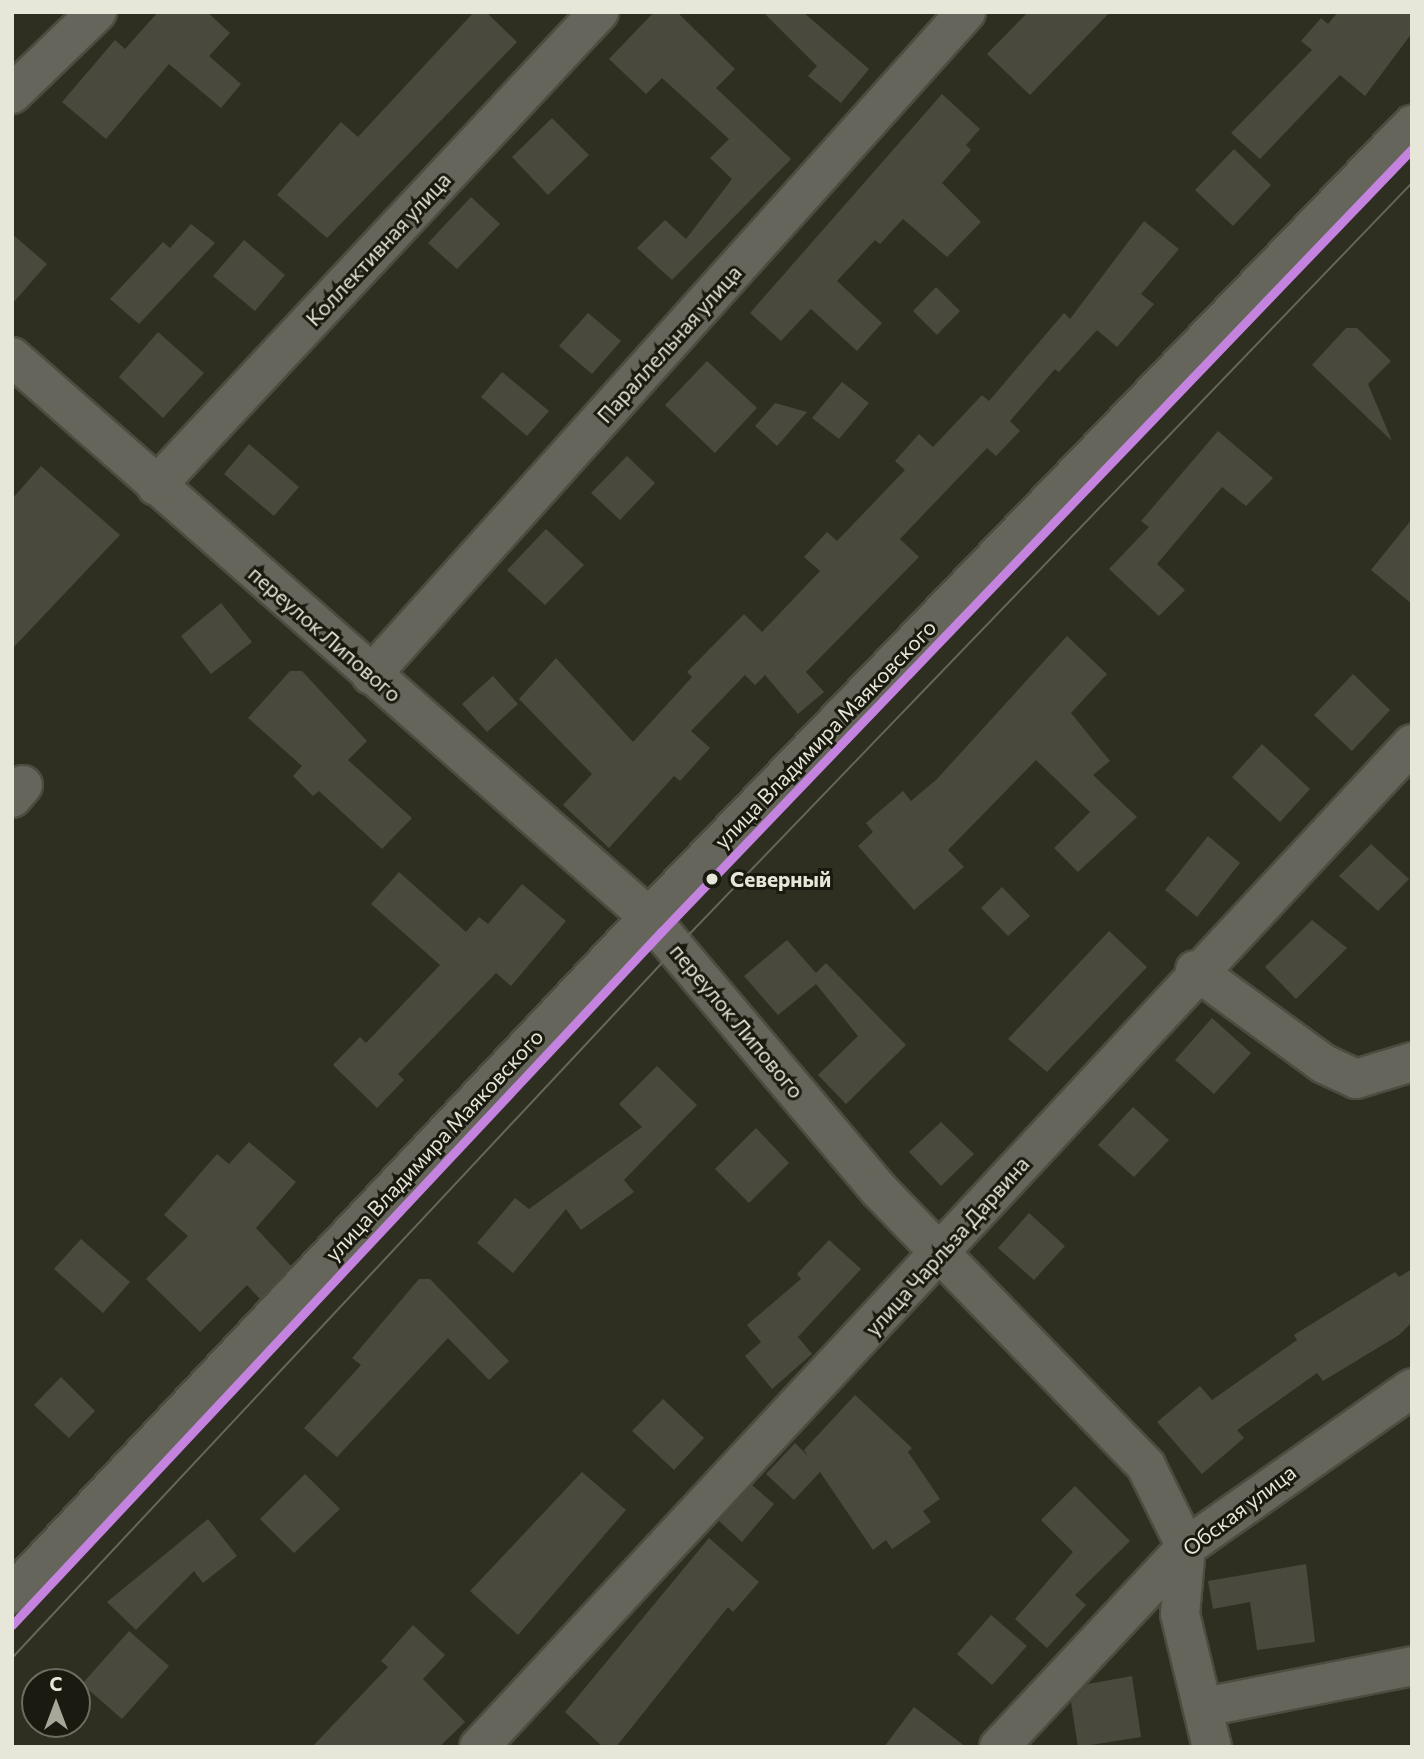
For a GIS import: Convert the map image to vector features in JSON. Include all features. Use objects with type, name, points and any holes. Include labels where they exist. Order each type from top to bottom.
[{"type":"lane","points":[[12,94],[97,12]]},
{"type":"lane","name":"Коллективная улица","points":[[156,486],[599,12]]},
{"type":"lane","name":"Параллельная улица","points":[[371,675],[966,12]]},
{"type":"lane","name":"улица Владимира Маяковского","points":[[12,1594],[649,917],[1412,124]]},
{"type":"lane","name":"переулок Липового","points":[[12,357],[649,917],[940,1256],[1146,1466],[1186,1547]]},
{"type":"lane","name":"улица Чарльза Дарвина","points":[[479,1747],[940,1256],[1195,970],[1412,744]]},
{"type":"lane","points":[[1195,970],[1324,1064],[1356,1079],[1412,1062]]},
{"type":"lane","name":"Обская улица","points":[[999,1747],[1186,1547],[1412,1388]]},
{"type":"lane","points":[[1186,1547],[1180,1614],[1205,1707],[1212,1747]]},
{"type":"lane","points":[[1205,1707],[1412,1666]]},
{"type":"building","points":[[158,12],[207,12],[230,33],[209,56],[241,84],[221,108],[169,64],[106,139],[62,102],[115,40],[125,49]]},
{"type":"building","points":[[474,12],[486,12],[517,42],[327,238],[277,195],[341,122],[358,137]]},
{"type":"building","points":[[654,12],[677,12],[735,69],[716,88],[791,159],[672,280],[637,248],[665,220],[686,239],[732,179],[710,158],[729,139],[662,78],[646,94],[609,59]]},
{"type":"building","points":[[763,12],[803,12],[869,69],[841,103],[808,76],[817,66]]},
{"type":"building","points":[[1028,12],[1110,12],[1030,95],[987,54]]},
{"type":"building","points":[[1338,12],[1412,12],[1412,33],[1365,96],[1340,75],[1260,159],[1231,133],[1312,50],[1301,41],[1321,18],[1328,24]]},
{"type":"building","points":[[942,94],[980,129],[966,145],[971,150],[942,183],[981,222],[947,257],[903,219],[880,244],[875,240],[837,281],[882,323],[857,351],[811,309],[781,341],[750,313]]},
{"type":"building","points":[[552,118],[589,155],[548,195],[512,157]]},
{"type":"building","points":[[1234,149],[1271,185],[1233,226],[1195,190]]},
{"type":"building","points":[[471,197],[500,224],[457,269],[428,243]]},
{"type":"building","points":[[1144,221],[1179,249],[1141,294],[1154,304],[1117,347],[1097,330],[1059,372],[1055,369],[1010,421],[1020,431],[996,456],[987,448],[900,539],[919,557],[806,672],[824,692],[798,714],[765,675],[755,685],[745,675],[691,731],[710,748],[680,781],[674,776],[609,848],[563,805],[592,774],[519,699],[556,658],[633,742],[692,677],[687,672],[744,614],[762,632],[820,571],[804,557],[827,532],[837,541],[905,470],[895,461],[919,434],[933,447],[982,395],[989,401],[1064,313],[1070,319]]},
{"type":"building","points":[[191,224],[215,243],[139,324],[110,299],[163,242],[170,248]]},
{"type":"building","points":[[12,234],[47,264],[12,304]]},
{"type":"building","points":[[244,240],[285,275],[255,311],[213,276]]},
{"type":"building","points":[[936,287],[960,311],[937,335],[913,311]]},
{"type":"building","points":[[588,313],[621,341],[592,374],[559,346]]},
{"type":"building","points":[[1346,328],[1357,328],[1391,361],[1368,384],[1392,441],[1312,365]]},
{"type":"building","points":[[158,332],[204,373],[163,418],[119,377]]},
{"type":"building","points":[[707,361],[757,408],[715,453],[665,405]]},
{"type":"building","points":[[502,372],[549,411],[527,436],[481,397]]},
{"type":"building","points":[[842,382],[869,403],[839,439],[812,418]]},
{"type":"building","points":[[775,403],[807,412],[777,446],[755,426]]},
{"type":"building","points":[[1218,431],[1273,478],[1246,506],[1222,487],[1157,564],[1185,590],[1159,616],[1109,569],[1149,527],[1141,521]]},
{"type":"building","points":[[249,444],[299,487],[274,516],[224,474]]},
{"type":"building","points":[[627,456],[655,483],[620,520],[591,493]]},
{"type":"building","points":[[41,466],[120,535],[12,649],[12,499]]},
{"type":"building","points":[[1412,519],[1412,604],[1371,570]]},
{"type":"building","points":[[546,529],[584,565],[545,605],[507,570]]},
{"type":"building","points":[[221,603],[252,642],[211,674],[181,636]]},
{"type":"building","points":[[1067,636],[1107,674],[1071,713],[1110,761],[1093,775],[1137,817],[1078,872],[1054,848],[1090,812],[1036,760],[948,850],[964,867],[914,910],[858,846],[873,832],[866,823],[903,791],[911,801],[937,779]]},
{"type":"building","points":[[290,671],[302,671],[367,741],[348,760],[412,818],[382,849],[319,791],[313,796],[293,776],[302,766],[248,718]]},
{"type":"building","points":[[1353,674],[1390,710],[1352,751],[1314,715]]},
{"type":"building","points":[[493,676],[518,704],[487,732],[462,704]]},
{"type":"building","points":[[1262,744],[1310,789],[1280,822],[1232,777]]},
{"type":"building","points":[[1208,836],[1240,863],[1197,917],[1165,890]]},
{"type":"building","points":[[1371,844],[1409,879],[1378,911],[1339,876]]},
{"type":"building","points":[[399,872],[466,932],[479,917],[488,924],[522,884],[566,921],[511,986],[496,973],[398,1074],[404,1080],[377,1108],[333,1065],[360,1037],[366,1043],[440,965],[371,904]]},
{"type":"building","points":[[1002,887],[1030,916],[1008,936],[981,908]]},
{"type":"building","points":[[1312,920],[1347,948],[1296,999],[1265,967]]},
{"type":"building","points":[[1109,931],[1147,967],[1047,1072],[1008,1039]]},
{"type":"building","points":[[787,940],[816,973],[826,963],[906,1045],[846,1104],[818,1075],[858,1036],[816,984],[778,1015],[744,976]]},
{"type":"building","points":[[1212,1018],[1251,1053],[1214,1094],[1175,1060]]},
{"type":"building","points":[[657,1066],[697,1105],[624,1180],[634,1192],[581,1230],[566,1209],[513,1273],[477,1243],[515,1198],[529,1209],[642,1127],[619,1104]]},
{"type":"building","points":[[1133,1107],[1169,1140],[1134,1177],[1098,1145]]},
{"type":"building","points":[[941,1122],[974,1154],[941,1186],[909,1152]]},
{"type":"building","points":[[756,1128],[789,1163],[749,1203],[715,1169]]},
{"type":"building","points":[[249,1142],[296,1182],[256,1228],[291,1266],[260,1299],[247,1285],[200,1332],[146,1279],[188,1236],[164,1215],[217,1154],[229,1164]]},
{"type":"building","points":[[1029,1213],[1065,1246],[1034,1280],[998,1248]]},
{"type":"building","points":[[81,1239],[130,1282],[103,1313],[54,1269]]},
{"type":"building","points":[[829,1240],[861,1269],[798,1337],[812,1354],[772,1389],[745,1356],[761,1342],[747,1325],[801,1279],[797,1274]]},
{"type":"building","points":[[1412,1269],[1412,1322],[1399,1335],[1323,1381],[1317,1373],[1237,1430],[1244,1438],[1202,1474],[1157,1422],[1200,1386],[1212,1400],[1297,1340],[1294,1335],[1395,1272],[1399,1277]]},
{"type":"building","points":[[419,1279],[430,1279],[509,1361],[489,1380],[448,1338],[337,1457],[304,1428],[361,1365],[352,1358]]},
{"type":"building","points":[[61,1377],[95,1411],[69,1438],[34,1405]]},
{"type":"building","points":[[855,1395],[912,1448],[908,1452],[940,1499],[923,1511],[931,1522],[892,1549],[886,1540],[873,1550],[820,1472],[794,1500],[766,1474],[795,1443],[808,1456],[804,1450]]},
{"type":"building","points":[[663,1399],[704,1438],[674,1470],[632,1431]]},
{"type":"building","points":[[582,1472],[626,1510],[518,1635],[470,1591]]},
{"type":"building","points":[[305,1474],[340,1509],[294,1553],[260,1519]]},
{"type":"building","points":[[752,1485],[774,1504],[742,1542],[719,1521]]},
{"type":"building","points":[[1075,1486],[1130,1541],[1075,1595],[1086,1605],[1047,1648],[1015,1619],[1073,1552],[1041,1520]]},
{"type":"building","points":[[208,1519],[237,1556],[203,1583],[194,1571],[136,1630],[107,1602]]},
{"type":"building","points":[[709,1538],[759,1582],[733,1612],[728,1607],[616,1747],[603,1747],[565,1712]]},
{"type":"building","points":[[1306,1564],[1315,1642],[1257,1650],[1250,1602],[1213,1609],[1208,1581]]},
{"type":"building","points":[[991,1615],[1027,1646],[992,1685],[957,1654]]},
{"type":"building","points":[[413,1625],[445,1655],[423,1679],[465,1722],[439,1747],[312,1747],[388,1667],[381,1661]]},
{"type":"building","points":[[129,1631],[169,1666],[122,1719],[91,1692],[91,1674]]},
{"type":"building","points":[[1132,1676],[1141,1737],[1078,1747],[1071,1702],[1088,1684]]},
{"type":"building","points":[[914,1707],[966,1747],[884,1747]]},
{"type":"tram line","points":[[12,1658],[676,948],[1412,183]]},
{"type":"transit line","points":[[12,1625],[662,931],[1412,149]]},
{"type":"place","name":"Северный","points":[[712,879]]}]
